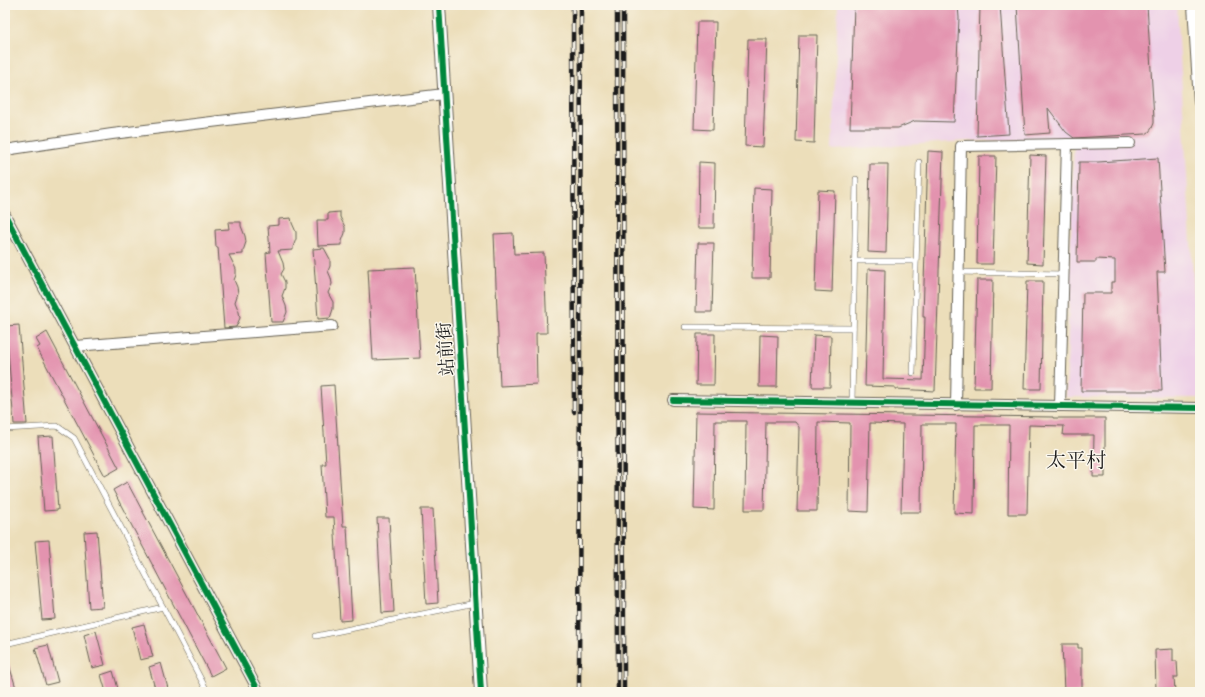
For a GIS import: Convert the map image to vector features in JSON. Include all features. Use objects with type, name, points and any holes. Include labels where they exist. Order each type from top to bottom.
[{"type":"street","name":"站前街","points":[[439,5],[481,692]]},
{"type":"street","points":[[1194,5],[1200,102]]},
{"type":"street","points":[[5,150],[112,134],[444,94]]},
{"type":"street","points":[[956,405],[961,146],[1130,143]]},
{"type":"street","points":[[1060,406],[1067,144]]},
{"type":"street","points":[[5,214],[259,692]]},
{"type":"street","points":[[75,346],[332,326]]},
{"type":"street","points":[[673,400],[1200,408]]},
{"type":"lane","points":[[913,373],[919,162]]},
{"type":"lane","points":[[852,403],[856,179]]},
{"type":"lane","points":[[854,261],[916,261]]},
{"type":"lane","points":[[958,272],[1064,274]]},
{"type":"lane","points":[[685,327],[853,328]]},
{"type":"lane","points":[[5,430],[57,426],[74,438],[205,687]]},
{"type":"lane","points":[[316,636],[476,603]]},
{"type":"lane","points":[[5,644],[163,607]]},
{"type":"shaded area","points":[[838,5],[1177,5],[1200,398],[1066,397],[1074,141],[1059,139],[965,141],[832,150]]},
{"type":"building","points":[[854,5],[958,5],[959,18],[954,122],[915,121],[898,128],[850,128]]},
{"type":"building","points":[[980,5],[1000,5],[1009,134],[977,136]]},
{"type":"building","points":[[1017,5],[1147,5],[1154,118],[1154,123],[1149,132],[1146,134],[1074,138],[1066,132],[1048,108],[1050,133],[1025,135]]},
{"type":"building","points":[[697,22],[716,22],[713,130],[694,129]]},
{"type":"building","points":[[799,35],[817,35],[814,143],[796,142]]},
{"type":"building","points":[[748,39],[767,39],[763,147],[745,146]]},
{"type":"building","points":[[928,151],[943,152],[935,391],[865,386],[868,269],[885,270],[883,379],[923,380],[925,317],[923,317]]},
{"type":"building","points":[[1030,155],[1046,156],[1043,264],[1027,263]]},
{"type":"building","points":[[979,156],[996,156],[993,264],[977,264]]},
{"type":"building","points":[[1158,158],[1165,272],[1157,272],[1162,391],[1081,391],[1083,293],[1111,293],[1111,282],[1115,282],[1115,260],[1096,259],[1096,262],[1077,262],[1079,162]]},
{"type":"building","points":[[699,162],[715,163],[714,228],[698,228]]},
{"type":"building","points":[[870,164],[888,164],[886,253],[868,252]]},
{"type":"building","points":[[754,188],[772,189],[770,278],[752,278]]},
{"type":"building","points":[[818,190],[835,191],[832,292],[815,291]]},
{"type":"building","points":[[340,212],[340,217],[345,227],[342,245],[318,246],[317,220],[328,220],[328,213]]},
{"type":"building","points":[[291,218],[296,232],[293,250],[278,251],[284,269],[281,274],[285,282],[285,288],[282,296],[287,312],[283,322],[271,322],[266,253],[270,252],[268,226],[279,225],[279,219]]},
{"type":"building","points":[[228,222],[241,222],[246,242],[243,254],[229,255],[236,269],[234,280],[238,293],[235,302],[240,318],[236,327],[224,328],[218,247],[216,247],[215,230],[229,229]]},
{"type":"building","points":[[513,233],[514,254],[544,253],[547,333],[536,333],[537,384],[500,386],[494,234]]},
{"type":"building","points":[[698,243],[714,243],[712,312],[696,312]]},
{"type":"building","points":[[324,248],[330,259],[328,271],[332,284],[328,293],[333,302],[333,309],[330,318],[318,319],[313,249]]},
{"type":"building","points":[[415,267],[420,358],[373,360],[368,269]]},
{"type":"building","points":[[977,280],[993,280],[991,388],[974,388]]},
{"type":"building","points":[[1027,281],[1043,281],[1041,389],[1024,389]]},
{"type":"building","points":[[19,325],[27,424],[14,424],[6,326]]},
{"type":"building","points":[[47,332],[119,468],[105,476],[37,348],[40,346],[36,339]]},
{"type":"building","points":[[697,334],[715,334],[714,385],[696,385]]},
{"type":"building","points":[[760,335],[778,336],[777,387],[759,387]]},
{"type":"building","points":[[814,335],[831,336],[830,387],[812,387]]},
{"type":"building","points":[[334,385],[343,526],[347,526],[352,620],[340,621],[334,517],[325,517],[322,464],[326,464],[321,386]]},
{"type":"building","points":[[696,412],[1105,418],[1105,477],[1093,477],[1094,435],[1063,435],[1064,426],[1029,425],[1027,514],[1008,514],[1009,425],[975,425],[974,514],[954,513],[956,424],[922,424],[921,512],[901,512],[903,424],[870,423],[868,512],[849,511],[850,423],[818,422],[817,511],[797,511],[799,427],[795,422],[766,422],[764,510],[745,510],[746,421],[715,421],[714,510],[694,509]]},
{"type":"building","points":[[53,436],[58,510],[44,511],[38,437]]},
{"type":"building","points":[[127,482],[226,668],[211,676],[113,490]]},
{"type":"building","points":[[421,509],[433,509],[438,603],[426,604]]},
{"type":"building","points":[[377,518],[389,518],[394,612],[382,613]]},
{"type":"building","points":[[97,531],[103,607],[89,608],[84,532]]},
{"type":"building","points":[[49,540],[55,619],[42,620],[35,541]]},
{"type":"building","points":[[144,624],[153,657],[140,660],[132,627]]},
{"type":"building","points":[[96,631],[105,665],[92,668],[84,635]]},
{"type":"building","points":[[1062,644],[1078,644],[1078,648],[1082,648],[1082,690],[1079,690],[1079,692],[1064,692]]},
{"type":"building","points":[[48,645],[58,682],[46,685],[35,648]]},
{"type":"building","points":[[1173,649],[1173,661],[1177,661],[1178,677],[1174,677],[1175,692],[1156,692],[1155,650]]},
{"type":"building","points":[[5,658],[7,658],[16,688],[5,691]]},
{"type":"building","points":[[161,663],[169,692],[156,692],[149,667]]},
{"type":"building","points":[[113,671],[119,692],[106,692],[101,675]]},
{"type":"railway","points":[[573,5],[574,412]]},
{"type":"railway","points":[[579,692],[581,5]]},
{"type":"railway","points":[[617,5],[618,692]]},
{"type":"railway","points":[[623,5],[624,692]]},
{"type":"cycle path","points":[[439,5],[481,692]]},
{"type":"cycle path","points":[[5,215],[259,692]]},
{"type":"cycle path","points":[[673,400],[1200,408]]},
{"type":"district","name":"太平村","points":[[1076,460]]}]
